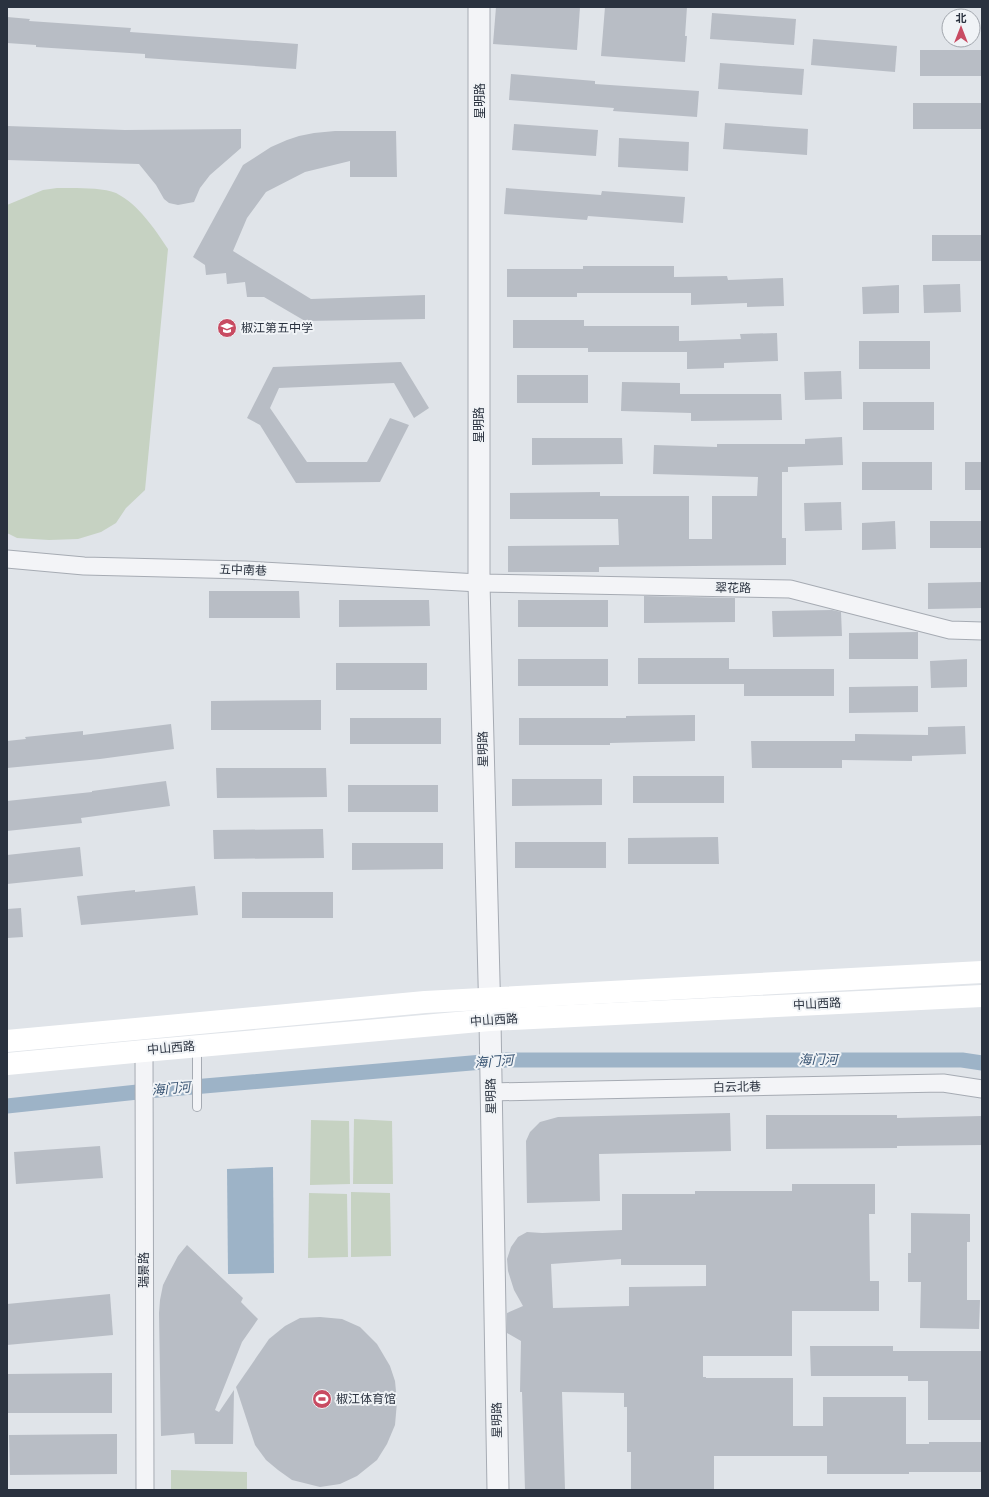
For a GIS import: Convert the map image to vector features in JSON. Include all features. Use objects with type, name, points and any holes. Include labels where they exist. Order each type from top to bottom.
[{"type":"main road","name":"中山西路","points":[[7,1041],[425,1002],[982,972]]},
{"type":"main road","name":"中山西路","points":[[7,1064],[144,1060],[197,1056],[490,1026],[982,996]]},
{"type":"street","name":"星明路","points":[[480,7],[479,583],[490,1026],[498,1490]]},
{"type":"street","name":"五中南巷","points":[[7,559],[84,566],[245,570],[479,583]]},
{"type":"street","name":"翠花路","points":[[479,583],[790,589],[950,630],[982,631]]},
{"type":"street","name":"瑞景路","points":[[144,1060],[145,1490]]},
{"type":"street","name":"白云北巷","points":[[491,1092],[943,1083],[982,1089]]},
{"type":"lane","points":[[197,1056],[197,1106]]},
{"type":"green space","points":[[57,188],[95,189],[116,193],[139,210],[168,249],[145,490],[126,508],[116,523],[101,532],[78,539],[49,540],[17,538],[7,533],[7,205],[43,190]]},
{"type":"green space","points":[[354,1119],[392,1121],[393,1184],[353,1184]]},
{"type":"green space","points":[[311,1120],[349,1121],[350,1184],[310,1185]]},
{"type":"green space","points":[[351,1192],[390,1193],[391,1256],[351,1257]]},
{"type":"green space","points":[[309,1193],[347,1194],[348,1257],[308,1258]]},
{"type":"green space","points":[[171,1470],[247,1472],[247,1490],[171,1490]]},
{"type":"water","points":[[273,1167],[274,1273],[228,1274],[227,1169]]},
{"type":"building","points":[[496,7],[580,7],[577,50],[493,44]]},
{"type":"building","points":[[605,7],[687,7],[685,62],[601,56]]},
{"type":"building","points":[[712,13],[796,19],[794,45],[710,39]]},
{"type":"building","points":[[7,17],[30,19],[29,21],[131,28],[130,32],[298,44],[296,69],[145,58],[145,54],[36,47],[36,45],[7,43]]},
{"type":"building","points":[[813,39],[897,46],[895,72],[811,65]]},
{"type":"building","points":[[920,50],[982,50],[982,76],[920,76]]},
{"type":"building","points":[[720,63],[804,69],[802,95],[718,89]]},
{"type":"building","points":[[511,74],[595,81],[595,84],[699,91],[697,117],[613,111],[614,108],[509,100]]},
{"type":"building","points":[[913,103],[982,103],[982,129],[913,129]]},
{"type":"building","points":[[725,123],[808,129],[807,155],[723,149]]},
{"type":"building","points":[[514,124],[598,130],[596,156],[512,150]]},
{"type":"building","points":[[7,126],[125,130],[241,129],[241,148],[210,175],[200,188],[194,202],[178,205],[169,203],[164,199],[156,185],[139,164],[7,160]]},
{"type":"building","points":[[335,131],[396,131],[397,177],[350,177],[350,161],[305,172],[266,192],[247,218],[233,251],[311,299],[425,295],[425,319],[305,321],[264,297],[247,297],[245,282],[227,284],[226,273],[206,275],[205,265],[193,257],[243,165],[271,147],[287,140],[314,133]]},
{"type":"building","points":[[619,138],[689,142],[688,171],[618,167]]},
{"type":"building","points":[[506,188],[601,195],[602,191],[685,197],[683,223],[588,216],[587,220],[504,214]]},
{"type":"building","points":[[932,235],[982,235],[982,261],[932,261]]},
{"type":"building","points":[[583,266],[674,266],[674,277],[727,276],[728,280],[783,278],[784,306],[747,307],[747,303],[691,305],[691,293],[577,293],[577,297],[507,297],[507,269],[583,269]]},
{"type":"building","points":[[960,284],[961,312],[924,313],[923,285]]},
{"type":"building","points":[[899,285],[899,313],[863,314],[862,287]]},
{"type":"building","points":[[513,320],[584,320],[584,326],[679,326],[679,341],[741,339],[740,334],[777,333],[778,361],[724,363],[724,368],[687,369],[687,352],[588,352],[588,348],[513,348]]},
{"type":"building","points":[[859,341],[930,341],[930,369],[859,369]]},
{"type":"building","points":[[401,362],[429,408],[414,418],[394,383],[279,388],[270,408],[307,462],[367,462],[390,418],[409,425],[380,482],[296,483],[260,425],[247,418],[273,367]]},
{"type":"building","points":[[841,371],[842,399],[805,400],[804,372]]},
{"type":"building","points":[[517,375],[588,375],[588,403],[517,403]]},
{"type":"building","points":[[622,382],[680,383],[680,394],[781,394],[782,420],[691,421],[691,413],[621,411]]},
{"type":"building","points":[[863,402],[934,402],[934,430],[863,430]]},
{"type":"building","points":[[842,437],[843,465],[788,467],[788,472],[782,472],[782,538],[786,538],[786,565],[599,567],[599,572],[508,572],[508,546],[619,545],[618,519],[510,519],[510,493],[600,492],[600,496],[689,496],[689,539],[712,539],[712,496],[757,496],[758,477],[653,474],[654,445],[717,447],[717,444],[805,444],[805,439]]},
{"type":"building","points":[[532,438],[622,438],[623,464],[532,465]]},
{"type":"building","points":[[862,462],[932,462],[932,490],[862,490]]},
{"type":"building","points":[[965,462],[982,462],[982,490],[965,490]]},
{"type":"building","points":[[841,502],[842,530],[805,531],[804,503]]},
{"type":"building","points":[[895,521],[896,549],[862,550],[862,523]]},
{"type":"building","points":[[930,521],[982,521],[982,548],[930,548]]},
{"type":"building","points":[[982,582],[982,608],[928,609],[928,583]]},
{"type":"building","points":[[209,591],[299,591],[300,618],[209,618]]},
{"type":"building","points":[[644,596],[735,598],[735,622],[644,623]]},
{"type":"building","points":[[339,600],[429,600],[430,626],[339,627]]},
{"type":"building","points":[[518,600],[608,600],[608,627],[518,627]]},
{"type":"building","points":[[832,610],[841,612],[842,636],[773,637],[772,611]]},
{"type":"building","points":[[918,632],[918,659],[849,659],[849,633]]},
{"type":"building","points":[[638,658],[729,658],[729,669],[834,669],[834,696],[744,696],[744,684],[638,684]]},
{"type":"building","points":[[518,659],[608,659],[608,686],[518,686]]},
{"type":"building","points":[[967,659],[967,687],[931,688],[930,661]]},
{"type":"building","points":[[336,663],[427,663],[427,690],[336,690]]},
{"type":"building","points":[[918,686],[918,712],[849,713],[849,687]]},
{"type":"building","points":[[321,700],[321,730],[211,730],[211,701]]},
{"type":"building","points":[[695,715],[695,741],[610,743],[610,745],[519,745],[519,718],[626,718],[626,716]]},
{"type":"building","points":[[350,718],[441,718],[441,744],[350,744]]},
{"type":"building","points":[[171,724],[174,749],[100,759],[7,768],[7,741],[26,739],[25,737],[83,731],[83,735]]},
{"type":"building","points":[[965,726],[966,754],[912,756],[912,761],[842,760],[842,768],[752,768],[751,741],[855,741],[855,734],[928,735],[928,727]]},
{"type":"building","points":[[216,768],[326,768],[327,797],[217,798]]},
{"type":"building","points":[[633,776],[724,776],[724,803],[633,803]]},
{"type":"building","points":[[512,779],[602,779],[602,805],[512,806]]},
{"type":"building","points":[[166,781],[170,806],[81,818],[82,823],[7,831],[7,801],[92,792]]},
{"type":"building","points":[[348,785],[438,785],[438,812],[348,812]]},
{"type":"building","points":[[323,829],[324,858],[214,859],[213,830]]},
{"type":"building","points":[[718,837],[719,864],[628,864],[628,838]]},
{"type":"building","points":[[515,842],[606,842],[606,868],[515,868]]},
{"type":"building","points":[[352,843],[443,843],[443,869],[352,870]]},
{"type":"building","points":[[80,847],[83,876],[7,884],[7,855]]},
{"type":"building","points":[[195,886],[198,915],[81,925],[77,896]]},
{"type":"building","points":[[242,892],[333,892],[333,918],[242,918]]},
{"type":"building","points":[[21,908],[23,937],[7,938],[7,909]]},
{"type":"building","points":[[730,1113],[731,1151],[599,1154],[600,1201],[527,1203],[526,1141],[530,1132],[540,1122],[558,1117]]},
{"type":"building","points":[[766,1115],[897,1115],[897,1118],[982,1116],[982,1145],[897,1146],[897,1148],[766,1149]]},
{"type":"building","points":[[100,1146],[103,1178],[16,1184],[14,1152]]},
{"type":"building","points":[[792,1184],[875,1184],[875,1214],[869,1214],[870,1281],[879,1281],[879,1311],[792,1311],[792,1356],[703,1356],[703,1377],[793,1378],[793,1426],[823,1426],[823,1397],[906,1397],[906,1444],[929,1444],[929,1442],[982,1442],[982,1472],[827,1474],[827,1456],[714,1456],[714,1490],[631,1490],[631,1452],[627,1452],[627,1407],[624,1407],[624,1393],[562,1392],[565,1489],[525,1490],[522,1392],[520,1392],[521,1341],[507,1333],[507,1313],[523,1306],[514,1290],[508,1271],[507,1259],[511,1247],[518,1237],[527,1232],[542,1233],[622,1230],[622,1194],[695,1194],[695,1191],[792,1191]],"holes":[[[621,1259],[621,1265],[706,1265],[706,1286],[629,1287],[629,1306],[553,1308],[551,1264]]]},
{"type":"building","points":[[911,1213],[970,1214],[970,1242],[967,1242],[967,1300],[980,1300],[979,1329],[920,1328],[921,1282],[908,1282],[908,1253],[911,1253]]},
{"type":"building","points":[[187,1245],[243,1298],[241,1302],[258,1319],[242,1342],[215,1410],[219,1412],[234,1390],[233,1444],[195,1444],[194,1433],[161,1436],[160,1300],[163,1285],[178,1256]]},
{"type":"building","points":[[110,1294],[113,1335],[7,1345],[7,1304]]},
{"type":"building","name":"椒江体育馆","points":[[320,1317],[342,1319],[360,1327],[377,1344],[390,1366],[395,1381],[397,1402],[395,1425],[387,1444],[377,1460],[357,1476],[340,1484],[320,1487],[292,1480],[266,1460],[255,1445],[236,1387],[269,1339],[285,1326],[300,1318]]},
{"type":"building","points":[[810,1346],[893,1346],[893,1351],[982,1351],[982,1420],[928,1420],[928,1381],[908,1381],[908,1376],[811,1376]]},
{"type":"building","points":[[112,1373],[112,1413],[7,1413],[7,1374]]},
{"type":"building","points":[[117,1434],[117,1474],[10,1475],[9,1435]]},
{"type":"waterway","name":"海门河","points":[[7,1106],[147,1091],[506,1060],[962,1060],[982,1063]]},
{"type":"place","name":"椒江第五中学","points":[[227,328]]},
{"type":"place","name":"椒江体育馆","points":[[322,1399]]}]
